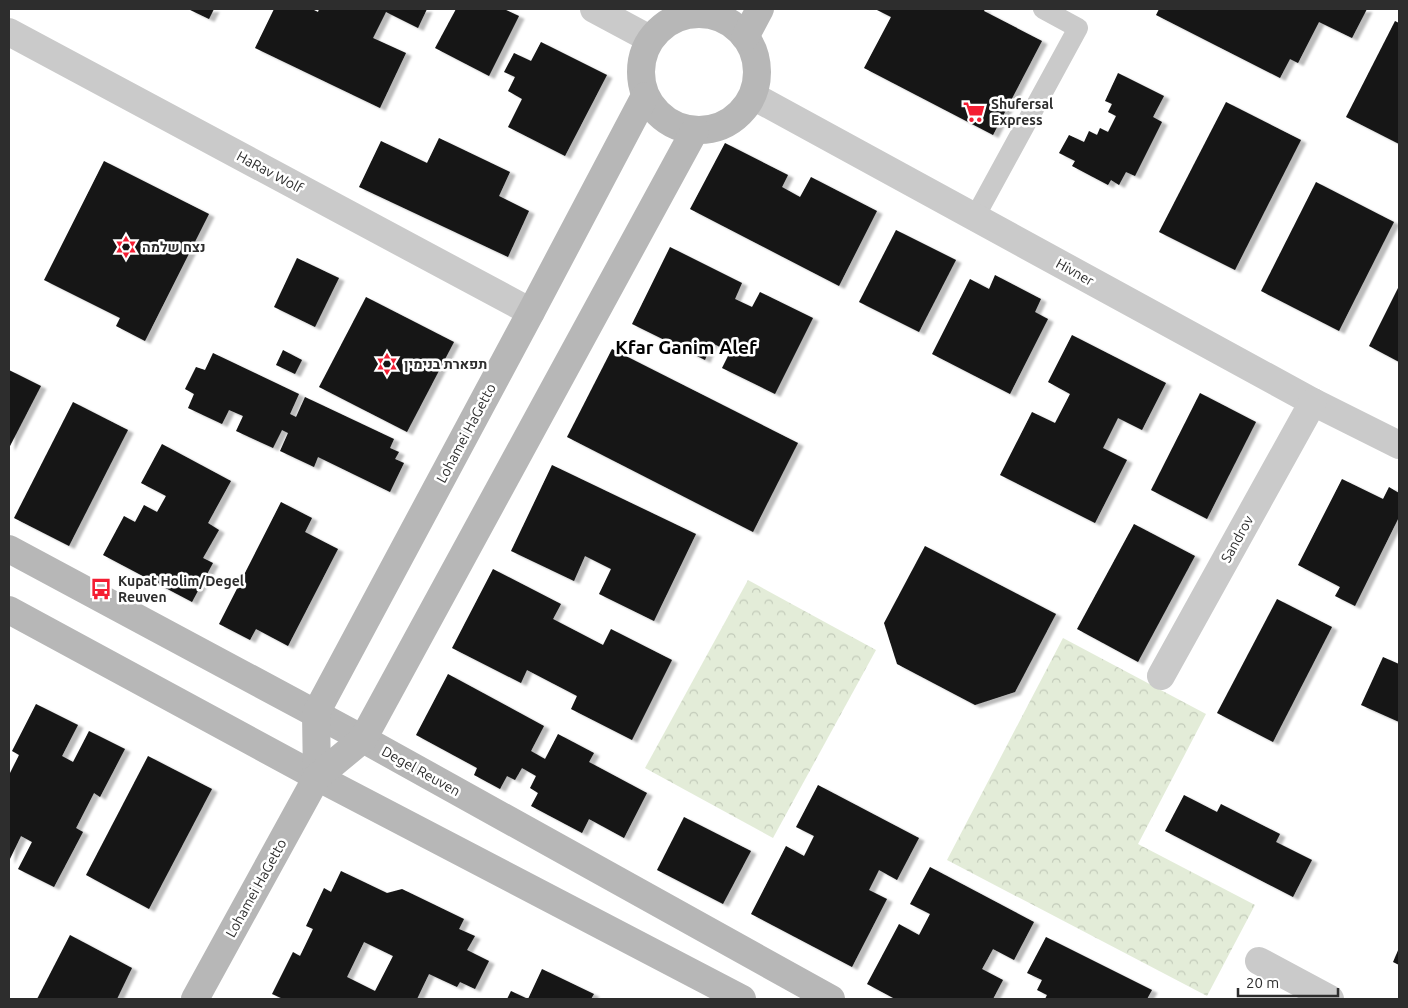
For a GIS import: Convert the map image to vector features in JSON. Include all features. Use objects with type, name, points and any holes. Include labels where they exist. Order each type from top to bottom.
[{"type":"street","points":[[594,9],[650,39]]},
{"type":"street","points":[[745,37],[760,9]]},
{"type":"street","points":[[706,11],[739,28],[753,47],[758,72],[753,96],[735,119],[716,129],[695,130],[675,126],[660,116],[645,96],[640,76],[642,56],[650,39],[667,22],[685,15],[706,11]]},
{"type":"street","name":"HaRav Wolf","points":[[9,32],[531,312]]},
{"type":"street","name":"Lohamei HaGetto","points":[[317,777],[316,713],[645,96]]},
{"type":"street","name":"Hivner","points":[[753,96],[1313,402],[1399,445]]},
{"type":"street","name":"Lohamei HaGetto","points":[[195,999],[317,777],[363,739],[695,130]]},
{"type":"street","name":"Sandrov","points":[[1161,676],[1313,402]]},
{"type":"street","name":"Degel Reuven","points":[[9,549],[316,713],[831,999]]},
{"type":"street","points":[[9,610],[317,777],[742,999]]},
{"type":"street","points":[[1259,961],[1330,999]]},
{"type":"lane","points":[[976,217],[1078,28],[1043,9]]},
{"type":"green space","points":[[748,580],[876,650],[773,838],[645,768]]},
{"type":"green space","points":[[1063,638],[1206,714],[1138,844],[1255,905],[1207,996],[947,860]]},
{"type":"building","points":[[188,9],[214,9],[209,19]]},
{"type":"building","points":[[274,9],[312,9],[318,12],[319,9],[427,9],[418,28],[386,12],[373,38],[406,53],[380,108],[255,48]]},
{"type":"building","points":[[456,9],[504,9],[519,16],[489,76],[435,48]]},
{"type":"building","points":[[875,9],[985,9],[984,11],[1042,41],[993,135],[864,68],[891,17]]},
{"type":"building","points":[[1159,9],[1367,9],[1352,38],[1319,22],[1298,63],[1290,59],[1280,78],[1156,15]]},
{"type":"building","points":[[1395,21],[1399,23],[1399,144],[1346,117]]},
{"type":"building","points":[[541,42],[607,75],[565,156],[508,127],[522,99],[508,91],[515,77],[504,72],[514,53],[531,61]]},
{"type":"building","points":[[1118,73],[1164,96],[1153,117],[1162,122],[1135,176],[1126,172],[1119,185],[1111,180],[1108,185],[1072,166],[1075,161],[1059,153],[1069,135],[1084,142],[1089,131],[1097,135],[1100,128],[1108,132],[1116,116],[1108,112],[1112,104],[1105,101]]},
{"type":"building","points":[[1226,102],[1301,140],[1235,270],[1159,232]]},
{"type":"building","points":[[439,138],[510,172],[499,196],[529,211],[508,257],[359,187],[381,141],[427,163]]},
{"type":"building","points":[[725,143],[788,175],[782,187],[800,197],[811,177],[877,211],[839,286],[690,209]]},
{"type":"building","name":"נצח שלמה","points":[[104,161],[209,214],[145,341],[116,326],[120,318],[44,280]]},
{"type":"building","points":[[1316,182],[1394,222],[1339,331],[1261,291]]},
{"type":"building","points":[[896,230],[956,260],[919,332],[859,302]]},
{"type":"building","points":[[670,247],[742,283],[735,299],[752,307],[760,292],[813,318],[775,394],[722,368],[730,352],[712,343],[705,360],[632,324]]},
{"type":"building","points":[[297,258],[339,278],[315,327],[274,307]]},
{"type":"building","points":[[995,275],[1041,299],[1035,312],[1048,319],[1010,394],[932,354],[970,279],[989,289]]},
{"type":"building","points":[[1399,286],[1399,362],[1369,346]]},
{"type":"building","name":"תפארת בנימין","points":[[366,297],[454,342],[407,432],[319,387]]},
{"type":"building","points":[[1072,335],[1166,383],[1142,430],[1118,418],[1103,448],[1127,460],[1095,523],[1000,475],[1032,412],[1055,423],[1070,394],[1048,382]]},
{"type":"building","points":[[612,349],[798,443],[753,532],[567,437]]},
{"type":"building","points":[[283,350],[302,360],[295,374],[276,365]]},
{"type":"building","points":[[213,353],[299,394],[290,414],[296,417],[305,397],[394,439],[390,448],[399,452],[395,459],[404,463],[390,492],[318,457],[314,467],[280,451],[288,433],[282,430],[273,448],[236,431],[243,416],[229,410],[222,424],[188,408],[194,394],[185,389],[196,367],[205,370]]},
{"type":"building","points":[[9,370],[41,386],[9,448]]},
{"type":"building","points":[[1200,393],[1256,422],[1207,519],[1151,490]]},
{"type":"building","points":[[73,402],[128,430],[69,546],[14,518]]},
{"type":"building","points":[[162,444],[231,481],[208,523],[219,530],[203,558],[213,563],[192,602],[103,555],[124,516],[135,522],[144,505],[157,512],[166,496],[141,483]]},
{"type":"building","points":[[552,465],[696,534],[654,621],[599,594],[611,569],[585,556],[574,581],[511,551]]},
{"type":"building","points":[[1342,479],[1383,499],[1389,487],[1399,493],[1399,517],[1355,606],[1335,596],[1340,587],[1298,565]]},
{"type":"building","points":[[281,502],[312,518],[305,532],[338,549],[288,646],[256,629],[250,640],[219,624]]},
{"type":"building","points":[[1134,524],[1195,556],[1138,662],[1077,629]]},
{"type":"building","points":[[925,546],[1056,614],[1015,692],[975,705],[897,664],[884,623]]},
{"type":"building","points":[[493,569],[561,604],[553,619],[603,645],[611,629],[672,660],[632,740],[571,709],[577,696],[527,670],[521,683],[452,648]]},
{"type":"building","points":[[1277,599],[1332,627],[1273,742],[1217,713]]},
{"type":"building","points":[[1383,657],[1399,664],[1399,722],[1361,705]]},
{"type":"building","points":[[448,674],[544,726],[531,751],[545,759],[558,734],[594,753],[589,762],[647,793],[624,838],[589,819],[582,833],[531,806],[538,793],[530,788],[536,776],[522,768],[515,780],[507,776],[500,789],[474,775],[477,768],[416,735]]},
{"type":"building","points":[[36,704],[78,725],[62,756],[73,762],[89,731],[125,749],[100,797],[94,793],[76,828],[83,832],[54,887],[18,869],[32,842],[21,836],[9,861],[9,775],[19,755],[12,751]]},
{"type":"building","points":[[148,756],[212,789],[149,909],[86,875]]},
{"type":"building","points":[[818,785],[919,838],[897,880],[879,870],[869,890],[887,899],[852,967],[751,914],[786,846],[804,856],[814,836],[796,827]]},
{"type":"building","points":[[1184,795],[1217,812],[1221,804],[1280,834],[1276,842],[1312,860],[1293,897],[1165,831]]},
{"type":"building","points":[[684,817],[751,851],[723,904],[657,870]]},
{"type":"building","points":[[930,867],[1034,922],[1014,960],[993,949],[982,969],[1003,980],[993,999],[895,999],[867,984],[899,924],[919,935],[930,914],[910,904]]},
{"type":"building","points":[[341,871],[387,893],[402,889],[464,919],[459,929],[475,936],[467,950],[489,961],[475,989],[460,982],[457,987],[429,974],[417,999],[283,999],[272,994],[293,952],[300,956],[313,929],[306,926],[324,888],[331,892]],"holes":[[[364,942],[393,956],[375,991],[347,977]]]},
{"type":"building","points":[[70,935],[132,968],[117,999],[37,999]]},
{"type":"building","points":[[1046,937],[1152,990],[1147,999],[1045,999],[1047,995],[1037,990],[1042,980],[1027,973]]},
{"type":"building","points":[[1399,948],[1399,965],[1393,962]]},
{"type":"building","points":[[542,969],[594,994],[591,999],[528,999]]},
{"type":"building","points":[[511,991],[528,999],[507,999]]},
{"type":"place","name":"Shufersal Express","points":[[974,112]]},
{"type":"place","name":"נצח שלמה","points":[[126,247]]},
{"type":"place","name":"תפארת בנימין","points":[[387,364]]},
{"type":"place","name":"Kupat Holim/Degel Reuven","points":[[101,589]]},
{"type":"district","name":"Kfar Ganim Alef","points":[[686,347]]}]
